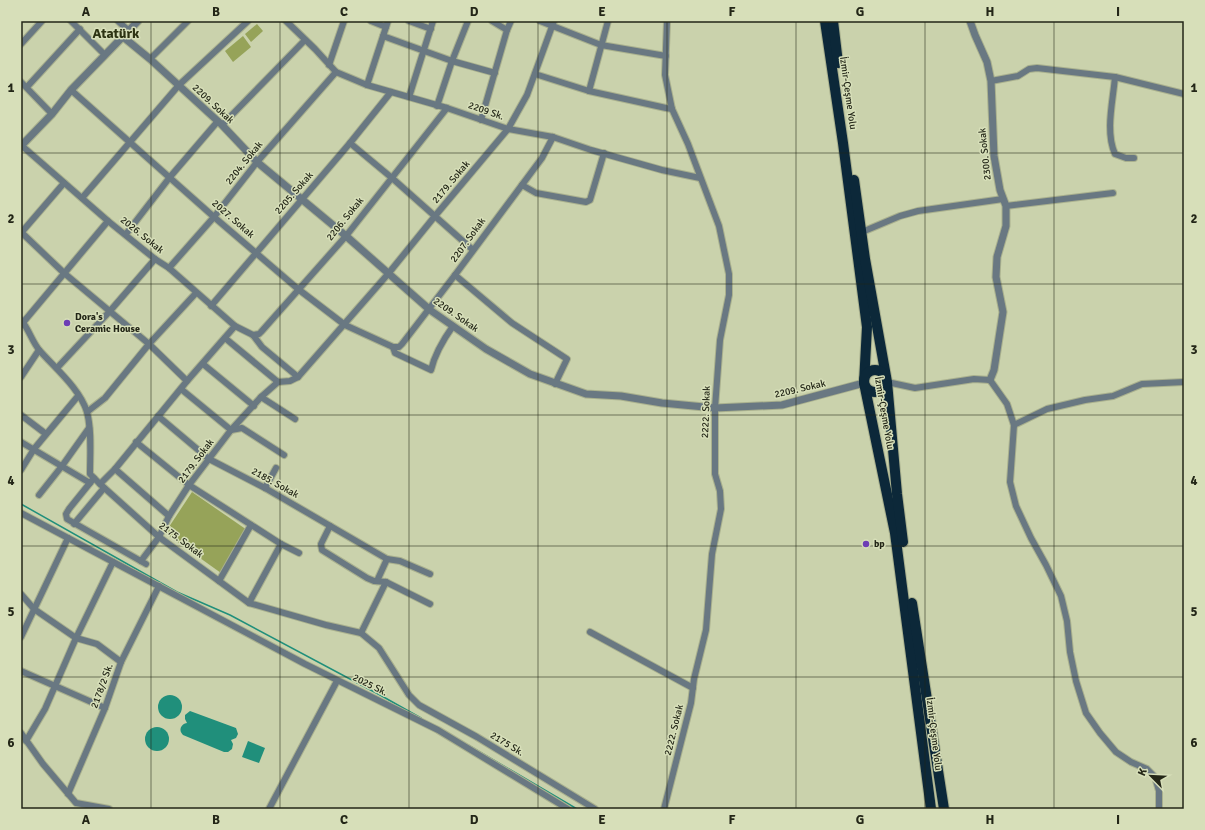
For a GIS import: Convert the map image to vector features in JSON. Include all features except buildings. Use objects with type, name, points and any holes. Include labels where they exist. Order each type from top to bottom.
[{"type":"highway","name":"İzmir-Çeşme Yolu","points":[[825,21],[843,143],[866,327],[864,383],[895,533],[931,809]]},
{"type":"highway","name":"İzmir-Çeşme Yolu","points":[[832,21],[862,232],[887,382],[901,524],[913,616],[944,809]]},
{"type":"highway","points":[[872,371],[879,372],[885,376],[887,382],[882,390],[875,392],[868,390],[864,383],[866,374],[872,371]]},
{"type":"street","points":[[21,44],[42,21]]},
{"type":"street","points":[[71,21],[105,55]]},
{"type":"street","points":[[118,21],[128,30]]},
{"type":"street","points":[[21,146],[52,114],[71,90],[138,21]]},
{"type":"street","points":[[150,59],[188,21]]},
{"type":"street","points":[[82,198],[179,85],[248,21]]},
{"type":"street","name":"2209 Sk.","points":[[286,21],[336,72],[367,85],[447,108],[508,129],[553,137],[662,170],[700,178]]},
{"type":"street","points":[[329,65],[344,21]]},
{"type":"street","points":[[367,85],[387,24],[371,21]]},
{"type":"street","points":[[409,21],[431,30]]},
{"type":"street","points":[[409,97],[434,21]]},
{"type":"street","points":[[437,106],[452,60],[468,21]]},
{"type":"street","points":[[492,21],[507,30]]},
{"type":"street","points":[[481,120],[507,30],[511,21]]},
{"type":"street","points":[[540,21],[554,23],[601,45],[666,56]]},
{"type":"street","points":[[589,90],[608,21]]},
{"type":"street","name":"2222. Sokak","points":[[664,809],[684,733],[691,703],[694,679],[706,630],[712,554],[720,509],[720,491],[715,474],[715,408],[720,340],[730,295],[729,274],[719,226],[688,144],[672,108],[665,75],[667,21]]},
{"type":"street","name":"2300. Sokak","points":[[970,21],[974,35],[987,62],[991,82],[994,156],[1000,190],[1004,202],[1006,226],[997,257],[996,277],[1003,312],[994,370],[990,380]]},
{"type":"street","name":"2179. Sokak","points":[[298,377],[345,325],[508,129],[527,95],[554,23]]},
{"type":"street","points":[[27,88],[80,29]]},
{"type":"street","name":"2209. Sokak","points":[[122,36],[150,59],[220,123],[257,162],[346,236],[430,310],[486,349],[530,374],[586,394],[621,396],[662,403],[715,408],[782,405],[864,383]]},
{"type":"street","points":[[383,36],[495,73]]},
{"type":"street","points":[[126,234],[170,177],[220,123],[305,40]]},
{"type":"street","points":[[991,82],[1018,76],[1029,69],[1037,68],[1115,77],[1184,94]]},
{"type":"street","name":"2204. Sokak","points":[[169,268],[214,217],[257,162],[336,72]]},
{"type":"street","points":[[535,74],[589,90],[666,108],[672,108]]},
{"type":"street","points":[[1115,77],[1110,135],[1111,145],[1116,154],[1126,158],[1134,158]]},
{"type":"street","points":[[21,82],[52,114]]},
{"type":"street","name":"2027. Sokak","points":[[71,90],[214,217],[298,289],[345,325],[392,347],[395,353],[431,370],[434,358],[440,345],[453,326]]},
{"type":"street","name":"2205. Sokak","points":[[212,306],[256,252],[350,143],[391,92]]},
{"type":"street","name":"2206. Sokak","points":[[253,335],[261,332],[346,236],[447,108]]},
{"type":"street","name":"2207. Sokak","points":[[392,347],[399,347],[430,310],[542,158],[553,137]]},
{"type":"street","points":[[350,143],[473,250]]},
{"type":"street","name":"2026. Sokak","points":[[21,146],[108,221],[126,234],[155,259],[169,268],[235,326],[253,335]]},
{"type":"street","points":[[522,185],[536,193],[586,202],[590,200],[604,153]]},
{"type":"street","points":[[64,183],[21,232],[64,273],[149,344],[187,381]]},
{"type":"street","points":[[862,232],[900,216],[918,211],[1113,193]]},
{"type":"street","points":[[108,221],[22,322],[39,350],[57,368],[78,396],[86,412],[89,428],[90,474],[94,478],[66,514],[67,520],[74,524],[136,442],[235,326]]},
{"type":"street","points":[[57,368],[110,311],[155,259]]},
{"type":"street","points":[[455,275],[508,320],[567,359],[555,384]]},
{"type":"street","points":[[86,412],[105,398],[149,344],[196,293]]},
{"type":"street","points":[[226,338],[278,382],[290,382],[298,377],[262,347],[253,335]]},
{"type":"street","points":[[21,377],[39,350]]},
{"type":"street","points":[[203,364],[254,406]]},
{"type":"street","points":[[887,382],[915,388],[974,379],[990,380],[1007,404],[1014,425],[1010,482],[1016,506],[1061,596],[1067,621],[1070,652],[1076,681],[1086,713],[1116,752],[1131,762],[1147,769],[1155,777],[1159,791],[1159,809]]},
{"type":"street","name":"2179. Sokak","points":[[74,524],[143,562],[169,516],[231,430],[262,396],[278,382]]},
{"type":"street","points":[[1014,425],[1047,409],[1085,400],[1113,396],[1142,384],[1184,382]]},
{"type":"street","points":[[181,389],[231,430],[242,428],[284,455]]},
{"type":"street","points":[[21,470],[34,449],[78,396]]},
{"type":"street","points":[[262,396],[295,420]]},
{"type":"street","points":[[21,415],[46,434]]},
{"type":"street","name":"2185. Sokak","points":[[158,416],[210,459],[265,488],[387,559],[400,561],[430,574]]},
{"type":"street","points":[[39,495],[89,428]]},
{"type":"street","points":[[21,442],[90,484]]},
{"type":"street","points":[[136,442],[190,485],[281,544],[299,553]]},
{"type":"street","points":[[265,488],[276,468]]},
{"type":"street","points":[[115,469],[169,516]]},
{"type":"street","name":"2175. Sokak","points":[[94,478],[158,537],[250,603],[326,625],[361,633],[379,648],[409,695]]},
{"type":"street","name":"2025 Sk.","points":[[21,513],[337,681],[438,730],[493,762],[556,806],[568,809]]},
{"type":"street","points":[[219,581],[251,525]]},
{"type":"street","points":[[330,526],[321,544],[322,550],[367,578],[386,582],[430,604]]},
{"type":"street","points":[[21,637],[68,538]]},
{"type":"street","points":[[250,603],[281,544]]},
{"type":"street","points":[[377,581],[387,559]]},
{"type":"street","points":[[26,741],[45,709],[76,638],[113,562]]},
{"type":"street","points":[[361,633],[386,582]]},
{"type":"street","name":"2178/2 Sk.","points":[[68,794],[105,708],[121,662],[159,586]]},
{"type":"street","points":[[21,594],[34,609],[76,638],[97,644],[121,662]]},
{"type":"street","points":[[590,632],[693,688]]},
{"type":"street","points":[[21,671],[105,708]]},
{"type":"street","points":[[269,809],[337,681]]},
{"type":"street","name":"2175 Sk.","points":[[409,695],[419,705],[476,737],[595,809]]},
{"type":"street","points":[[21,733],[76,804],[109,809]]},
{"type":"street","points":[[72,809],[76,804]]},
{"type":"green space","points":[[257,24],[263,31],[251,42],[245,34]]},
{"type":"green space","points":[[243,36],[251,47],[233,62],[225,51]]},
{"type":"green space","points":[[192,492],[247,530],[221,573],[165,533]]},
{"type":"water","points":[[170,695],[179,698],[182,707],[179,716],[170,719],[161,716],[158,707],[161,698]]},
{"type":"water","points":[[190,711],[236,728],[238,734],[236,738],[231,740],[233,744],[232,749],[228,752],[224,752],[183,735],[181,733],[181,728],[187,723],[185,715]]},
{"type":"water","points":[[157,727],[166,730],[169,739],[166,748],[157,751],[148,748],[145,739],[148,730]]},
{"type":"water","points":[[248,741],[265,748],[259,763],[242,757]]},
{"type":"waterway","points":[[21,504],[177,592],[230,615],[421,718]]},
{"type":"waterway","points":[[468,745],[577,809]]},
{"type":"place","name":"Dora's Ceramic House","points":[[67,323]]},
{"type":"place","name":"bp","points":[[866,544]]},
{"type":"district","name":"Atatürk","points":[[116,33]]}]
